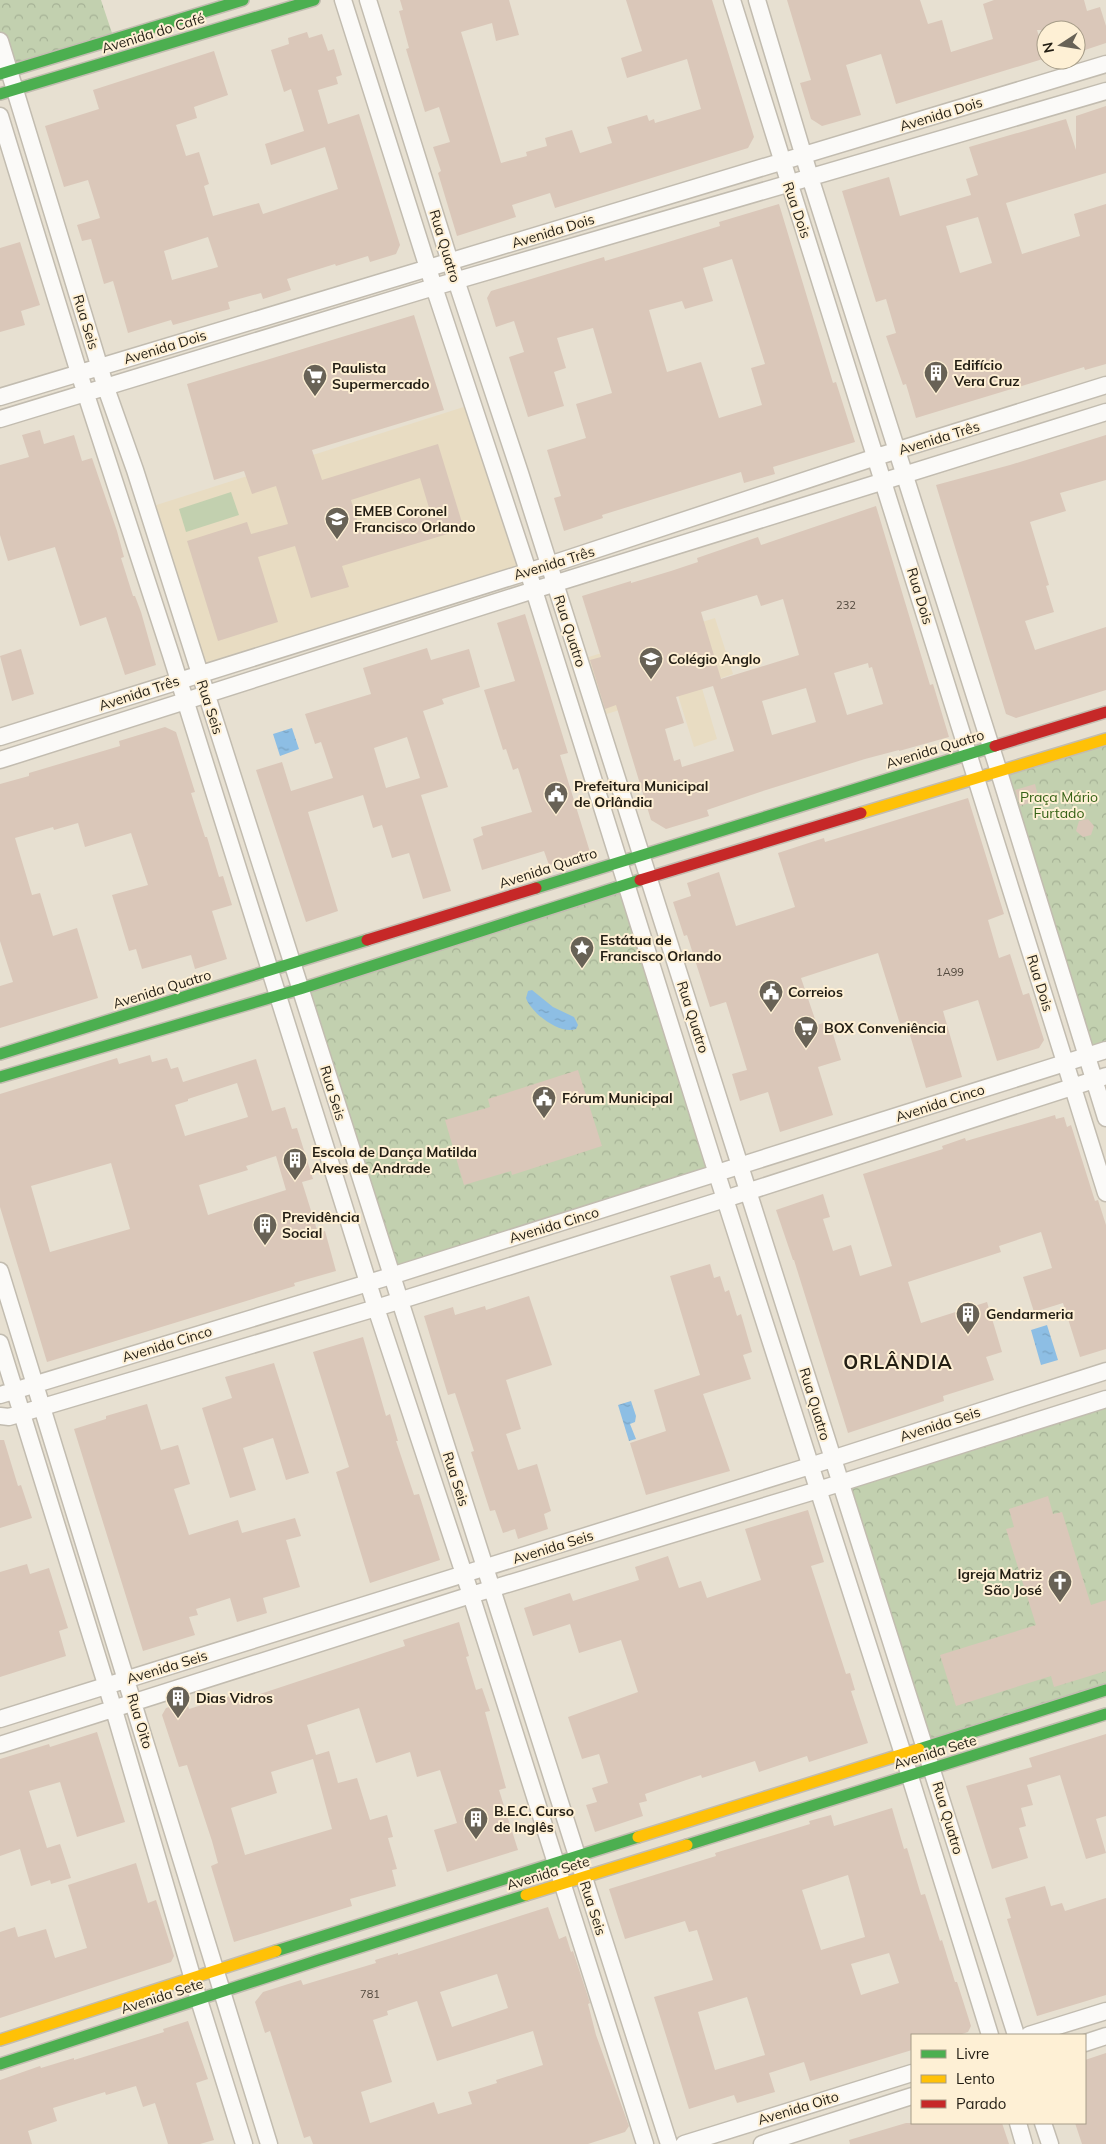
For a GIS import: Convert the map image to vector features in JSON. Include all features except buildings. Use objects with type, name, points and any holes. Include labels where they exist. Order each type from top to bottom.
[{"type":"street","name":"Avenida do Café","points":[[5,73],[243,0]]},
{"type":"street","name":"Avenida do Café","points":[[7,92],[314,0]]},
{"type":"street","name":"Rua Quatro","points":[[343,0],[434,288],[528,571],[717,1174],[910,1776],[990,2034]]},
{"type":"street","name":"Rua Quatro","points":[[368,0],[1016,2034]]},
{"type":"street","name":"Rua Dois","points":[[732,0],[788,184],[807,237],[1106,1193]]},
{"type":"street","name":"Rua Dois","points":[[757,0],[803,155],[999,772],[1086,1056],[1100,1078],[1106,1118]]},
{"type":"street","name":"Rua Seis","points":[[0,41],[7,92],[137,478],[669,2144]]},
{"type":"street","name":"Avenida Dois","points":[[0,397],[1106,64]]},
{"type":"street","name":"Avenida Dois","points":[[0,419],[456,281],[1106,92]]},
{"type":"street","name":"Rua Seis","points":[[0,116],[85,393],[186,702],[368,1283],[471,1594],[645,2144]]},
{"type":"street","name":"Avenida Três","points":[[0,737],[549,565],[876,457],[1106,385]]},
{"type":"street","name":"Avenida Três","points":[[0,760],[534,590],[1106,412]]},
{"type":"street","name":"Avenida Quatro","points":[[0,1054],[292,965],[641,854],[1106,712]]},
{"type":"street","points":[[0,1077],[278,996],[648,878],[1106,739]]},
{"type":"street","name":"Avenida Cinco","points":[[7,1393],[391,1276],[1106,1050]]},
{"type":"street","name":"Avenida Cinco","points":[[0,1416],[9,1417],[42,1408],[399,1301],[748,1192],[1100,1078]]},
{"type":"street","name":"Rua Oito","points":[[0,1270],[269,2144]]},
{"type":"street","name":"Rua Oito","points":[[0,1344],[7,1393],[21,1414],[114,1710],[192,1977],[244,2144]]},
{"type":"street","name":"Avenida Seis","points":[[0,1719],[810,1466],[1106,1371]]},
{"type":"street","name":"Avenida Seis","points":[[0,1745],[471,1594],[818,1490],[1106,1400]]},
{"type":"street","name":"Avenida Sete","points":[[0,2040],[192,1977],[1106,1690]]},
{"type":"street","name":"Avenida Sete","points":[[0,2064],[563,1884],[1106,1714]]},
{"type":"street","points":[[1032,2034],[1106,2011]]},
{"type":"street","points":[[1086,2042],[1106,2036]]},
{"type":"street","name":"Avenida Oito","points":[[684,2144],[911,2073]]},
{"type":"street","name":"Avenida Oito","points":[[762,2144],[911,2096]]},
{"type":"street","points":[[1018,2124],[1024,2144]]},
{"type":"street","points":[[1044,2124],[1050,2144]]},
{"type":"shaded area","name":"EMEB Coronel Francisco Orlando","points":[[473,404],[528,571],[199,674],[147,508]]},
{"type":"shaded area","name":"Colégio Anglo","points":[[715,618],[733,674],[701,685],[717,739],[694,747],[677,692],[597,717],[579,660]]},
{"type":"green space","points":[[0,0],[101,0],[114,39],[10,71],[0,41]]},
{"type":"green space","points":[[231,492],[239,515],[186,532],[179,509]]},
{"type":"green space","name":"Praça Mário Furtado","points":[[1106,740],[1106,1050],[1087,1056],[1000,772]]},
{"type":"green space","points":[[626,885],[717,1174],[391,1276],[300,989]]},
{"type":"green space","points":[[1106,1399],[1106,1690],[925,1747],[840,1483]]},
{"type":"water","points":[[292,728],[299,749],[280,756],[273,734]]},
{"type":"water","points":[[532,990],[553,1007],[574,1017],[578,1025],[576,1029],[562,1029],[540,1016],[526,998],[528,991]]},
{"type":"water","points":[[1047,1325],[1058,1360],[1041,1365],[1031,1330]]},
{"type":"water","points":[[631,1401],[636,1416],[635,1422],[630,1424],[636,1439],[629,1441],[618,1405]]},
{"type":"traffic: fast","points":[[0,74],[243,0]]},
{"type":"traffic: fast","points":[[0,94],[314,0]]},
{"type":"traffic: fast","points":[[536,888],[995,746]]},
{"type":"traffic: fast","points":[[0,1077],[300,989],[640,880]]},
{"type":"traffic: fast","points":[[0,1054],[367,940]]},
{"type":"traffic: fast","points":[[919,1749],[1106,1690]]},
{"type":"traffic: fast","points":[[687,1845],[1106,1714]]},
{"type":"traffic: fast","points":[[276,1951],[638,1837]]},
{"type":"traffic: fast","points":[[0,2064],[526,1895]]},
{"type":"traffic: slow","points":[[861,813],[1106,739]]},
{"type":"traffic: slow","points":[[638,1837],[919,1749]]},
{"type":"traffic: slow","points":[[526,1895],[687,1845]]},
{"type":"traffic: slow","points":[[0,2040],[276,1951]]},
{"type":"traffic: jam","points":[[995,746],[1106,712]]},
{"type":"traffic: jam","points":[[640,880],[861,813]]},
{"type":"traffic: jam","points":[[367,940],[536,888]]},
{"type":"place","name":"Edifício Vera Cruz","points":[[936,394]]},
{"type":"place","name":"Paulista Supermercado","points":[[315,397]]},
{"type":"place","name":"EMEB Coronel Francisco Orlando","points":[[337,540]]},
{"type":"place","name":"Colégio Anglo","points":[[651,680]]},
{"type":"place","name":"Prefeitura Municipal de Orlândia","points":[[556,815]]},
{"type":"place","name":"Estátua de Francisco Orlando","points":[[582,969]]},
{"type":"place","name":"Correios","points":[[771,1013]]},
{"type":"place","name":"BOX Conveniência","points":[[806,1049]]},
{"type":"place","name":"Fórum Municipal","points":[[544,1119]]},
{"type":"place","name":"Escola de Dança Matilda Alves de Andrade","points":[[295,1181]]},
{"type":"place","name":"Previdência Social","points":[[265,1246]]},
{"type":"place","name":"Gendarmeria","points":[[968,1335]]},
{"type":"place","name":"Igreja Matriz São José","points":[[1060,1603]]},
{"type":"place","name":"Dias Vidros","points":[[178,1719]]},
{"type":"place","name":"B.E.C. Curso de Inglês","points":[[476,1840]]},
{"type":"district","name":"ORLÂNDIA","points":[[898,1362]]}]
